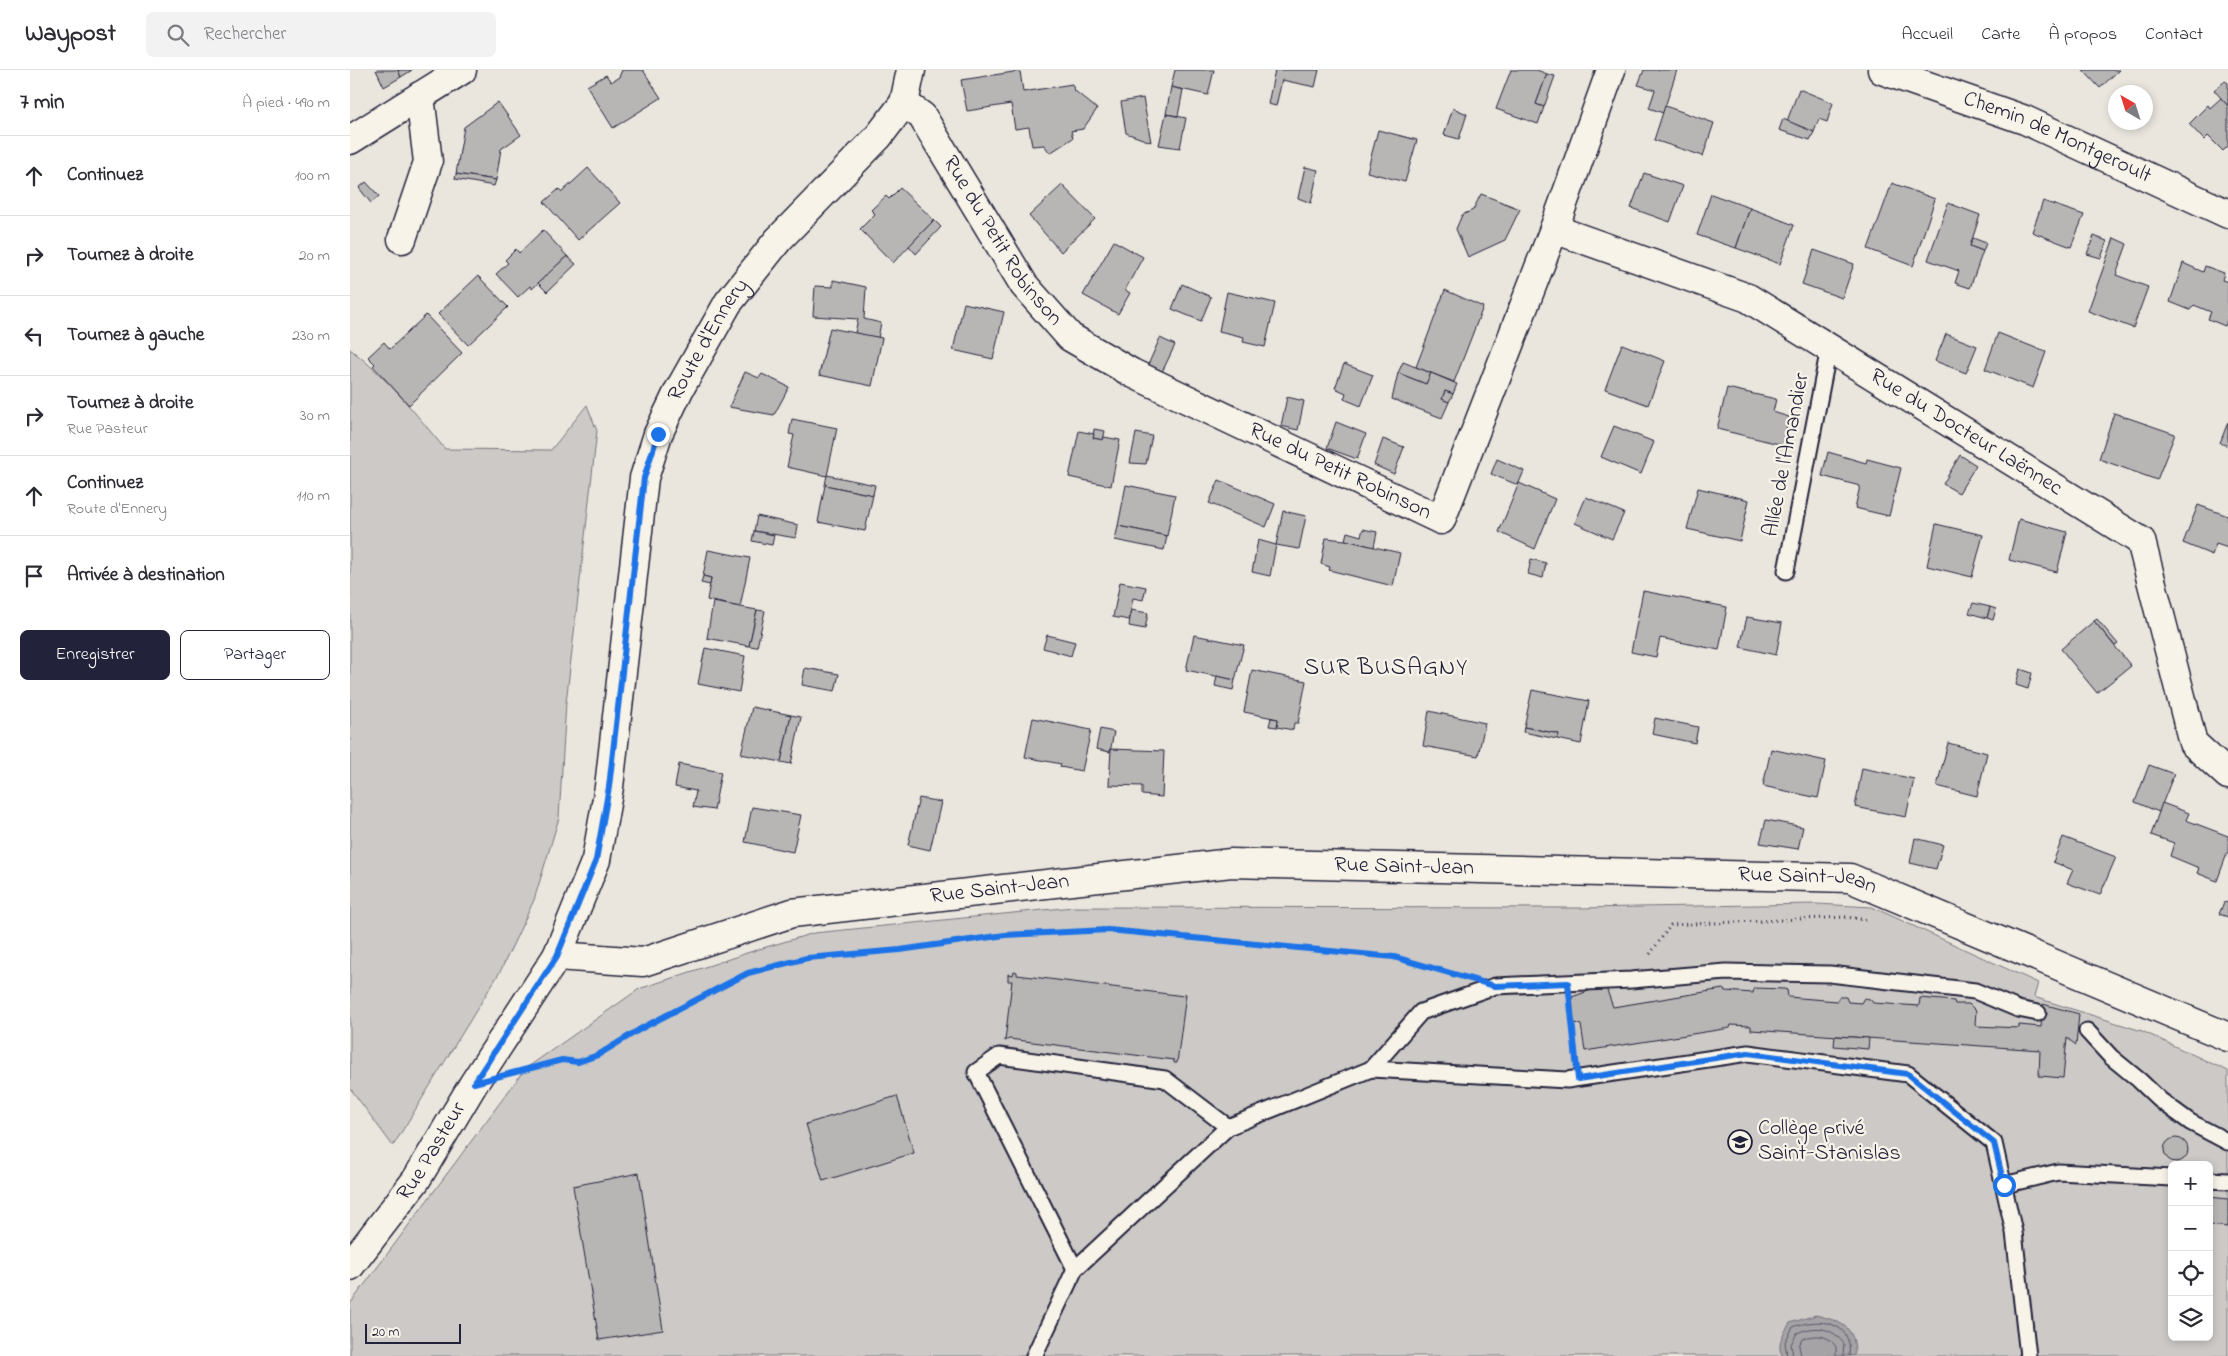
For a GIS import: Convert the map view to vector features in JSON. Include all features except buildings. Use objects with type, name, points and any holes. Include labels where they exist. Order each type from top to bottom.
[{"type":"street","points":[[350,140],[462,70]]},
{"type":"street","name":"Route d'Ennery","points":[[557,956],[596,860],[609,787],[644,478],[658,434],[679,390],[728,303],[778,240],[878,137],[904,103],[911,70]]},
{"type":"street","name":"Rue du Petit Robinson","points":[[904,103],[922,116],[1024,285],[1070,337],[1132,373],[1441,520],[1554,230],[1611,70]]},
{"type":"street","name":"Chemin de Montgeroult","points":[[1882,70],[2025,120],[2228,214]]},
{"type":"street","points":[[402,239],[428,162],[420,96]]},
{"type":"street","name":"Rue du Docteur Laënnec","points":[[1554,230],[1748,298],[2141,541],[2193,743],[2228,775]]},
{"type":"street","name":"Rue Saint-Jean","points":[[557,956],[643,962],[792,913],[1231,863],[1850,878],[2228,1036]]},
{"type":"street","name":"Rue Pasteur","points":[[350,1266],[416,1180],[474,1083],[557,956]]},
{"type":"lane","name":"Allée de l'Amandier","points":[[1786,571],[1830,348]]},
{"type":"lane","points":[[1371,1069],[1421,1012],[1495,986],[1631,980],[1726,972],[1830,974],[1975,992],[2018,1008],[2038,1013]]},
{"type":"lane","points":[[2087,1031],[2112,1057],[2160,1100],[2190,1122],[2228,1142]]},
{"type":"lane","points":[[1034,1356],[1076,1269],[1228,1126],[1371,1069],[1568,1080],[1748,1053],[1908,1074],[1994,1143],[2014,1232],[2028,1356]]},
{"type":"lane","points":[[1076,1269],[976,1072],[999,1056],[1165,1079],[1228,1126]]},
{"type":"lane","points":[[2004,1185],[2058,1172],[2168,1178]]},
{"type":"lane","points":[[2213,1180],[2228,1181]]},
{"type":"path","points":[[1631,980],[1671,925],[1846,917],[1874,921]]},
{"type":"path","points":[[474,1083],[562,1060],[578,1062],[598,1055],[642,1028],[748,973],[807,958],[900,950],[1005,935],[1108,930],[1394,957],[1495,986]]},
{"type":"path","points":[[1568,983],[1578,1079]]},
{"type":"shaded area","points":[[350,349],[388,383],[445,449],[551,450],[587,405],[597,431],[566,703],[559,818],[534,900],[501,970],[393,1146],[350,1088]]},
{"type":"shaded area","points":[[1817,904],[1872,907],[2038,983],[2034,997],[2142,1031],[2228,1071],[2228,1356],[350,1356],[350,1304],[525,1069],[639,989],[814,933],[1073,907],[1579,908]]},
{"type":"water","points":[[1816,1315],[1838,1322],[1849,1330],[1854,1344],[1855,1353],[1853,1356],[1783,1356],[1780,1343],[1790,1323]]},
{"type":"place","name":"Collège privé Saint-Stanislas","points":[[1740,1142]]},
{"type":"district","name":"SUR BUSAGNY","points":[[1386,668]]},
{"type":"route","points":[[658,434],[644,478],[609,787],[596,860],[557,956],[474,1083],[562,1060],[578,1062],[598,1055],[642,1028],[748,973],[807,958],[900,950],[1005,935],[1108,930],[1394,957],[1495,986],[1568,983],[1578,1079],[1748,1053],[1908,1074],[1994,1143],[2004,1185]]}]
